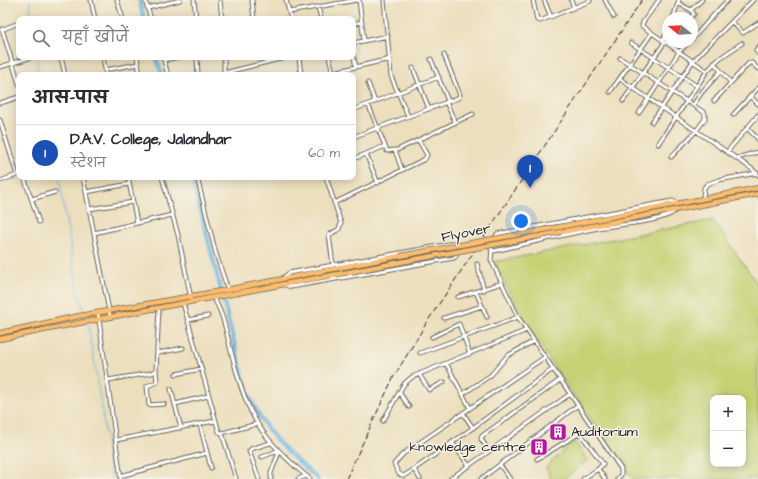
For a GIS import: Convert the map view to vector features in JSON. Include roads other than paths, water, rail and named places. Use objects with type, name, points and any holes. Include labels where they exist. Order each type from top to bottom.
[{"type":"main road","points":[[678,206],[703,198],[758,188]]},
{"type":"main road","points":[[678,206],[758,194]]},
{"type":"main road","name":"Flyover","points":[[228,292],[283,279],[561,232],[678,206]]},
{"type":"main road","name":"Flyover","points":[[228,292],[285,285],[401,259],[559,227],[678,206]]},
{"type":"main road","points":[[0,333],[98,312],[191,299],[228,292]]},
{"type":"main road","points":[[0,339],[92,319],[183,304],[191,299]]},
{"type":"street","points":[[91,0],[94,16]]},
{"type":"street","points":[[117,0],[122,16]]},
{"type":"street","points":[[145,0],[150,16]]},
{"type":"street","points":[[148,8],[167,2],[180,0]]},
{"type":"street","points":[[194,0],[196,16]]},
{"type":"street","points":[[220,0],[222,16]]},
{"type":"street","points":[[253,0],[254,16]]},
{"type":"street","points":[[286,0],[290,16]]},
{"type":"street","points":[[289,12],[358,0],[364,41]]},
{"type":"street","points":[[384,0],[391,76],[408,116]]},
{"type":"street","points":[[533,0],[538,20],[540,21],[590,1]]},
{"type":"street","points":[[544,0],[551,17]]},
{"type":"street","points":[[571,0],[574,8]]},
{"type":"street","points":[[605,0],[614,17]]},
{"type":"street","points":[[658,0],[643,22],[642,26],[662,39]]},
{"type":"street","points":[[675,12],[678,1],[691,10],[702,0]]},
{"type":"street","points":[[698,33],[708,22],[712,14],[728,0]]},
{"type":"street","points":[[652,122],[693,62],[754,0]]},
{"type":"street","points":[[318,7],[320,16]]},
{"type":"street","points":[[356,23],[362,22]]},
{"type":"street","points":[[732,22],[743,33],[758,23]]},
{"type":"street","points":[[16,24],[1,30],[16,75]]},
{"type":"street","points":[[610,92],[652,33]]},
{"type":"street","points":[[356,42],[388,36]]},
{"type":"street","points":[[631,43],[697,86]]},
{"type":"street","points":[[658,144],[707,71],[714,63],[742,43]]},
{"type":"street","points":[[623,101],[634,89],[662,47]]},
{"type":"street","points":[[758,47],[756,50],[758,54]]},
{"type":"street","points":[[674,48],[707,71]]},
{"type":"street","points":[[639,113],[668,68],[683,48]]},
{"type":"street","points":[[356,136],[458,98],[460,95],[444,55]]},
{"type":"street","points":[[620,58],[706,116],[696,131],[671,157]]},
{"type":"street","points":[[431,59],[455,122]]},
{"type":"street","points":[[0,67],[22,60]]},
{"type":"street","points":[[62,60],[64,72]]},
{"type":"street","points":[[103,60],[105,70],[138,64]]},
{"type":"street","points":[[137,60],[139,72]]},
{"type":"street","points":[[163,60],[167,72]]},
{"type":"street","points":[[198,60],[198,72]]},
{"type":"street","points":[[224,60],[224,72]]},
{"type":"street","points":[[232,72],[277,60]]},
{"type":"street","points":[[299,60],[301,72]]},
{"type":"street","points":[[330,60],[333,72],[390,60]]},
{"type":"street","points":[[354,60],[356,67]]},
{"type":"street","points":[[714,63],[731,83]]},
{"type":"street","points":[[714,101],[749,63],[752,63],[758,69]]},
{"type":"street","points":[[412,68],[429,109]]},
{"type":"street","points":[[693,106],[702,92],[721,71]]},
{"type":"street","points":[[356,109],[439,77]]},
{"type":"street","points":[[620,79],[757,173]]},
{"type":"street","points":[[368,83],[375,102]]},
{"type":"street","points":[[733,115],[758,88]]},
{"type":"street","points":[[750,96],[758,104]]},
{"type":"street","points":[[0,103],[16,98]]},
{"type":"street","points":[[368,104],[387,151],[393,149],[395,151],[473,114]]},
{"type":"street","points":[[727,152],[758,115]]},
{"type":"street","points":[[0,120],[2,132],[16,170]]},
{"type":"street","points":[[747,128],[758,140]]},
{"type":"street","points":[[334,203],[378,183],[426,158],[419,140]]},
{"type":"street","points":[[356,158],[385,146]]},
{"type":"street","points":[[395,151],[402,170]]},
{"type":"street","points":[[737,158],[758,152]]},
{"type":"street","points":[[366,154],[378,183]]},
{"type":"street","points":[[703,198],[704,188],[712,182],[757,173]]},
{"type":"street","points":[[0,181],[16,176]]},
{"type":"street","points":[[25,180],[39,222]]},
{"type":"street","points":[[84,180],[110,316]]},
{"type":"street","points":[[128,180],[137,223]]},
{"type":"street","points":[[163,180],[191,299]]},
{"type":"street","points":[[198,180],[216,254],[228,292]]},
{"type":"street","points":[[327,180],[341,224],[339,229],[329,235],[333,265]]},
{"type":"street","points":[[86,192],[129,184]]},
{"type":"street","points":[[32,199],[55,192]]},
{"type":"street","points":[[492,250],[600,228],[650,220],[672,214],[678,206],[672,201],[497,234],[494,237],[492,250],[491,260],[518,317],[621,469],[621,475],[618,479]]},
{"type":"street","points":[[89,209],[133,202]]},
{"type":"street","points":[[94,233],[172,215]]},
{"type":"street","points":[[283,279],[289,273],[455,243],[457,244],[456,256],[454,258],[291,287],[285,285]]},
{"type":"street","points":[[477,264],[484,290]]},
{"type":"street","points":[[458,297],[484,290],[502,283]]},
{"type":"street","points":[[476,292],[487,317]]},
{"type":"street","points":[[215,295],[221,311],[244,397],[257,424],[270,443],[310,479]]},
{"type":"street","points":[[183,304],[215,421],[219,432],[222,433],[236,479]]},
{"type":"street","points":[[444,318],[482,306]]},
{"type":"street","points":[[159,308],[156,382],[147,386],[149,405],[164,404]]},
{"type":"street","points":[[98,312],[120,478],[207,453]]},
{"type":"street","points":[[188,320],[208,316]]},
{"type":"street","points":[[420,353],[518,317]]},
{"type":"street","points":[[432,337],[458,324],[465,337],[470,354]]},
{"type":"street","points":[[383,421],[399,392],[408,380],[419,374],[527,330]]},
{"type":"street","points":[[463,394],[492,375],[507,356],[534,341]]},
{"type":"street","points":[[158,353],[184,348]]},
{"type":"street","points":[[545,357],[403,454],[394,464],[402,476],[473,428],[553,369]]},
{"type":"street","points":[[446,363],[470,408]]},
{"type":"street","points":[[176,374],[201,369]]},
{"type":"street","points":[[108,380],[151,373],[156,370]]},
{"type":"street","points":[[419,374],[429,390],[444,382]]},
{"type":"street","points":[[489,451],[481,439],[482,436],[560,380]]},
{"type":"street","points":[[171,389],[181,428]]},
{"type":"street","points":[[399,392],[409,408]]},
{"type":"street","points":[[450,479],[570,394]]},
{"type":"street","points":[[175,404],[208,396]]},
{"type":"street","points":[[481,479],[578,405]]},
{"type":"street","points":[[463,413],[473,428]]},
{"type":"street","points":[[116,440],[215,421]]},
{"type":"street","points":[[222,433],[257,424]]},
{"type":"street","points":[[200,425],[211,468]]},
{"type":"street","points":[[537,459],[580,432],[602,464],[598,469],[583,479]]},
{"type":"street","points":[[452,442],[469,466]]},
{"type":"street","points":[[259,479],[249,451],[270,443]]},
{"type":"street","points":[[262,457],[278,451]]},
{"type":"street","points":[[271,479],[271,474],[278,451]]},
{"type":"street","points":[[500,464],[510,479]]},
{"type":"street","points":[[414,469],[420,479]]},
{"type":"street","points":[[598,469],[605,479]]},
{"type":"street","points":[[298,479],[306,476]]},
{"type":"waterway","points":[[30,0],[31,16]]},
{"type":"waterway","points":[[139,0],[143,16]]},
{"type":"waterway","points":[[36,60],[38,72]]},
{"type":"waterway","points":[[157,60],[161,72]]},
{"type":"waterway","points":[[59,180],[78,292],[85,314]]},
{"type":"waterway","points":[[193,180],[246,389],[267,428],[285,449],[318,479]]},
{"type":"waterway","points":[[88,323],[111,479]]},
{"type":"railway","points":[[346,479],[393,378],[427,322],[642,0]]},
{"type":"place","name":"D.A.V. College, Jalandhar","points":[[530,188]]},
{"type":"place","name":"Auditorium","points":[[558,432]]},
{"type":"place","name":"knowledge centre","points":[[539,447]]}]
